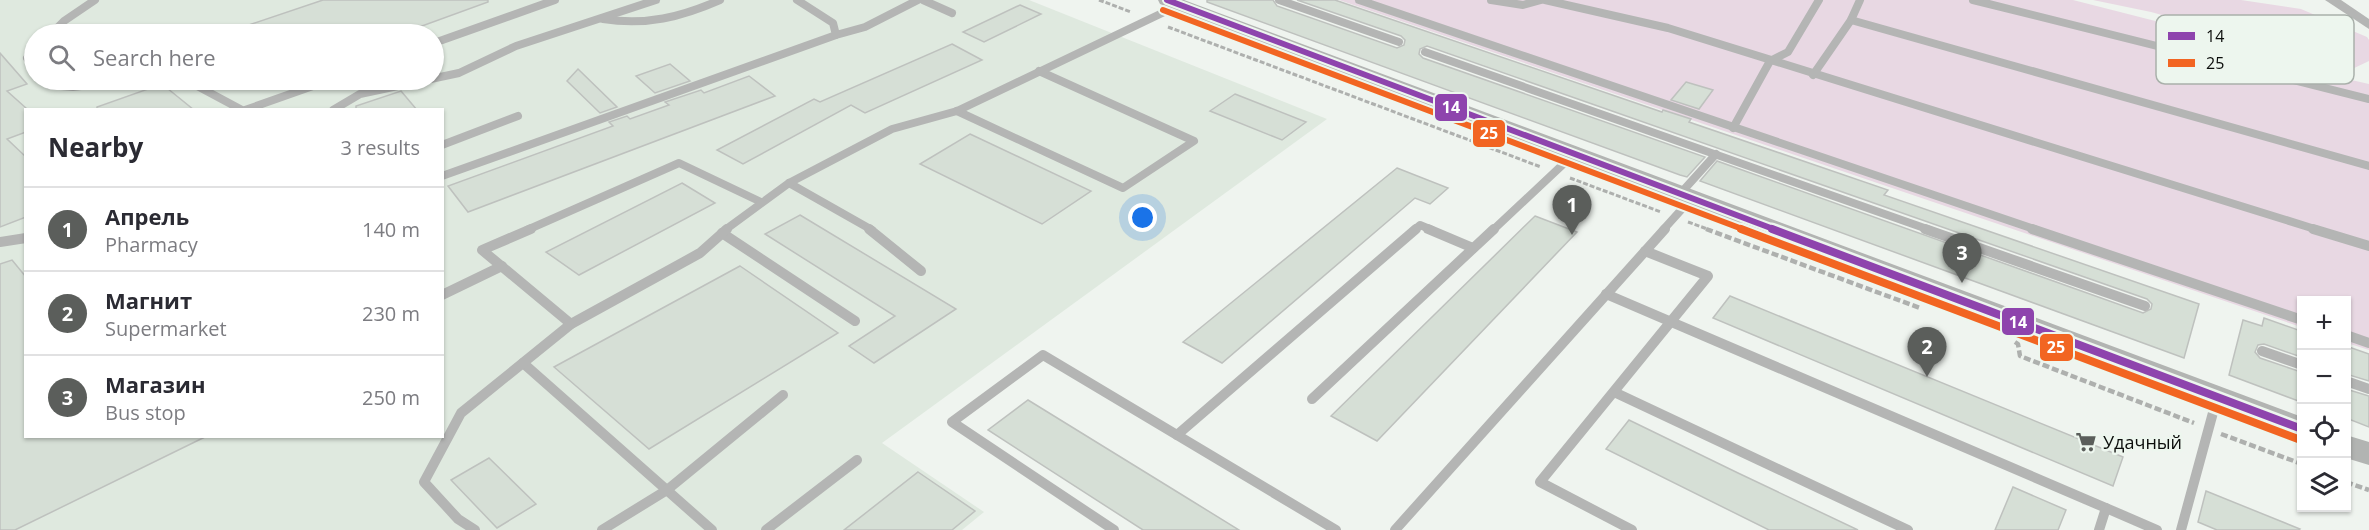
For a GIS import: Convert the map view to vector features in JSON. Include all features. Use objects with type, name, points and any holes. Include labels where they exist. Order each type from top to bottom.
[{"type":"street","points":[[2332,0],[2369,25]]},
{"type":"street","points":[[1173,2],[1574,154],[1682,203],[2297,428]]},
{"type":"street","points":[[2351,448],[2369,454]]},
{"type":"lane","points":[[61,24],[95,0]]},
{"type":"lane","points":[[444,39],[555,0]]},
{"type":"lane","points":[[444,77],[462,72],[495,55],[656,0]]},
{"type":"lane","points":[[601,19],[626,24],[657,22],[693,12],[720,0]]},
{"type":"lane","points":[[797,0],[833,23],[836,35]]},
{"type":"lane","points":[[444,175],[836,35],[865,27],[918,0]]},
{"type":"lane","points":[[923,0],[952,13]]},
{"type":"lane","points":[[1279,0],[1398,42]]},
{"type":"lane","points":[[1359,0],[2297,319]]},
{"type":"lane","points":[[1491,0],[1523,5],[1543,0],[1668,28],[1813,75],[2369,246]]},
{"type":"lane","points":[[1733,128],[1770,61],[1788,51],[1820,0]]},
{"type":"lane","points":[[1813,75],[1851,20],[1860,0]]},
{"type":"lane","points":[[1973,0],[2156,46]]},
{"type":"lane","points":[[475,530],[458,519],[424,482],[461,412],[572,324],[699,253],[722,232],[789,183],[892,129],[957,111],[1148,20],[1173,2]]},
{"type":"lane","points":[[1851,20],[2369,166]]},
{"type":"lane","points":[[1425,52],[2145,306]]},
{"type":"lane","points":[[957,111],[1123,188],[1194,141],[1040,71]]},
{"type":"lane","points":[[2309,84],[2369,99]]},
{"type":"lane","points":[[205,90],[240,108]]},
{"type":"lane","points":[[250,108],[301,90]]},
{"type":"lane","points":[[336,108],[362,93],[373,90]]},
{"type":"lane","points":[[444,144],[518,116]]},
{"type":"lane","points":[[1312,399],[1574,154]]},
{"type":"lane","points":[[1395,530],[1645,251],[1716,154]]},
{"type":"lane","points":[[572,324],[482,250],[679,163],[761,202]]},
{"type":"lane","points":[[789,183],[872,230],[921,272]]},
{"type":"lane","points":[[1177,435],[1420,225],[1473,248]]},
{"type":"lane","points":[[722,232],[855,321]]},
{"type":"lane","points":[[0,242],[24,238]]},
{"type":"lane","points":[[1632,530],[1540,482],[1708,276],[1645,251]]},
{"type":"lane","points":[[444,294],[502,266]]},
{"type":"lane","points":[[1606,294],[2157,530]]},
{"type":"lane","points":[[2351,337],[2369,343]]},
{"type":"lane","points":[[2262,351],[2297,364]]},
{"type":"lane","points":[[1114,530],[952,422],[1043,355],[1336,530]]},
{"type":"lane","points":[[523,363],[712,530]]},
{"type":"lane","points":[[2351,383],[2369,389]]},
{"type":"lane","points":[[1614,392],[1908,530]]},
{"type":"lane","points":[[602,530],[667,490],[783,395]]},
{"type":"lane","points":[[2181,530],[2217,398]]},
{"type":"lane","points":[[766,530],[857,460]]},
{"type":"lane","points":[[2099,530],[2106,508]]},
{"type":"path","points":[[1099,0],[1555,172],[1682,203],[1929,311]]},
{"type":"path","points":[[2007,340],[2018,344],[2020,356],[2297,462]]},
{"type":"path","points":[[2351,484],[2369,490]]},
{"type":"shaded area","points":[[0,0],[1029,0],[1327,119],[882,443],[984,512],[962,530],[0,530]]},
{"type":"shaded area","points":[[1339,0],[2073,0],[2156,21],[2156,84],[2354,84],[2354,81],[2369,84],[2369,350],[2351,344],[2351,296],[2297,296],[2297,326]]},
{"type":"shaded area","points":[[2093,0],[2241,0],[2301,9],[2315,15],[2162,15]]},
{"type":"shaded area","points":[[2354,31],[2369,40],[2369,61],[2354,68]]},
{"type":"building","points":[[323,0],[488,0],[488,2],[428,24],[252,24]]},
{"type":"building","points":[[1207,0],[1273,0],[1277,6],[1397,48],[1404,45],[1405,40],[1401,36],[1297,0],[1335,0],[1662,112],[1663,110],[1691,119],[1689,122],[1888,190],[1884,195],[2199,304],[2184,358],[1700,181],[1717,161],[2143,313],[2151,309],[2152,304],[2147,299],[1427,46],[1420,49],[1419,54],[1423,58],[1705,157],[1687,177],[1680,175],[1207,2]]},
{"type":"building","points":[[1020,5],[1041,14],[984,42],[963,32]]},
{"type":"building","points":[[952,44],[982,60],[865,113],[851,105],[743,164],[717,150],[814,99],[820,102]]},
{"type":"building","points":[[0,53],[24,81],[24,85],[7,91],[26,108],[24,108],[24,133],[7,139],[24,155],[24,218],[0,227]]},
{"type":"building","points":[[670,64],[690,81],[655,93],[636,76]]},
{"type":"building","points":[[578,69],[617,107],[600,113],[567,81]]},
{"type":"building","points":[[749,76],[775,96],[468,212],[448,186],[613,126],[609,122],[627,116],[630,119],[669,105],[665,102],[701,90],[704,93]]},
{"type":"building","points":[[1686,82],[1713,90],[1699,109],[1671,100]]},
{"type":"building","points":[[145,90],[169,90],[192,108],[97,108]]},
{"type":"building","points":[[401,91],[415,108],[356,108],[356,106]]},
{"type":"building","points":[[1235,94],[1306,122],[1282,140],[1210,111]]},
{"type":"building","points":[[970,134],[1091,191],[1042,224],[920,164]]},
{"type":"building","points":[[1397,168],[1448,188],[1430,204],[1415,198],[1222,363],[1183,342]]},
{"type":"building","points":[[682,183],[715,203],[579,275],[546,252]]},
{"type":"building","points":[[800,215],[956,309],[874,363],[849,346],[895,316],[765,234]]},
{"type":"building","points":[[1535,216],[1577,232],[1377,441],[1331,416]]},
{"type":"building","points":[[12,260],[24,275],[24,438],[203,438],[15,530],[0,530],[0,264]]},
{"type":"building","points":[[740,266],[838,333],[649,449],[554,367]]},
{"type":"building","points":[[1730,296],[2123,457],[2113,486],[1713,318]]},
{"type":"building","points":[[2264,318],[2297,330],[2297,356],[2264,344],[2258,345],[2255,352],[2260,358],[2297,371],[2297,400],[2229,375],[2243,320],[2262,326]]},
{"type":"building","points":[[2351,348],[2369,354],[2369,381],[2351,376]]},
{"type":"building","points":[[2351,391],[2369,396],[2369,427],[2351,420]]},
{"type":"building","points":[[1028,400],[1239,530],[1143,530],[988,430]]},
{"type":"building","points":[[1629,420],[1858,530],[1769,530],[1606,449]]},
{"type":"building","points":[[489,458],[536,504],[497,528],[451,480]]},
{"type":"building","points":[[918,472],[975,511],[952,530],[844,530]]},
{"type":"building","points":[[2013,487],[2066,510],[2058,530],[1995,530]]},
{"type":"building","points":[[2206,491],[2300,529],[2217,530],[2198,522]]},
{"type":"transit line","name":"14","points":[[1167,0],[2297,427]]},
{"type":"transit line","name":"25","points":[[1163,10],[2297,439]]},
{"type":"place","name":"Апрель","points":[[1572,235]]},
{"type":"place","name":"Магазин","points":[[1962,283]]},
{"type":"place","name":"Магнит","points":[[1927,377]]},
{"type":"place","name":"Удачный","points":[[2086,442]]}]
